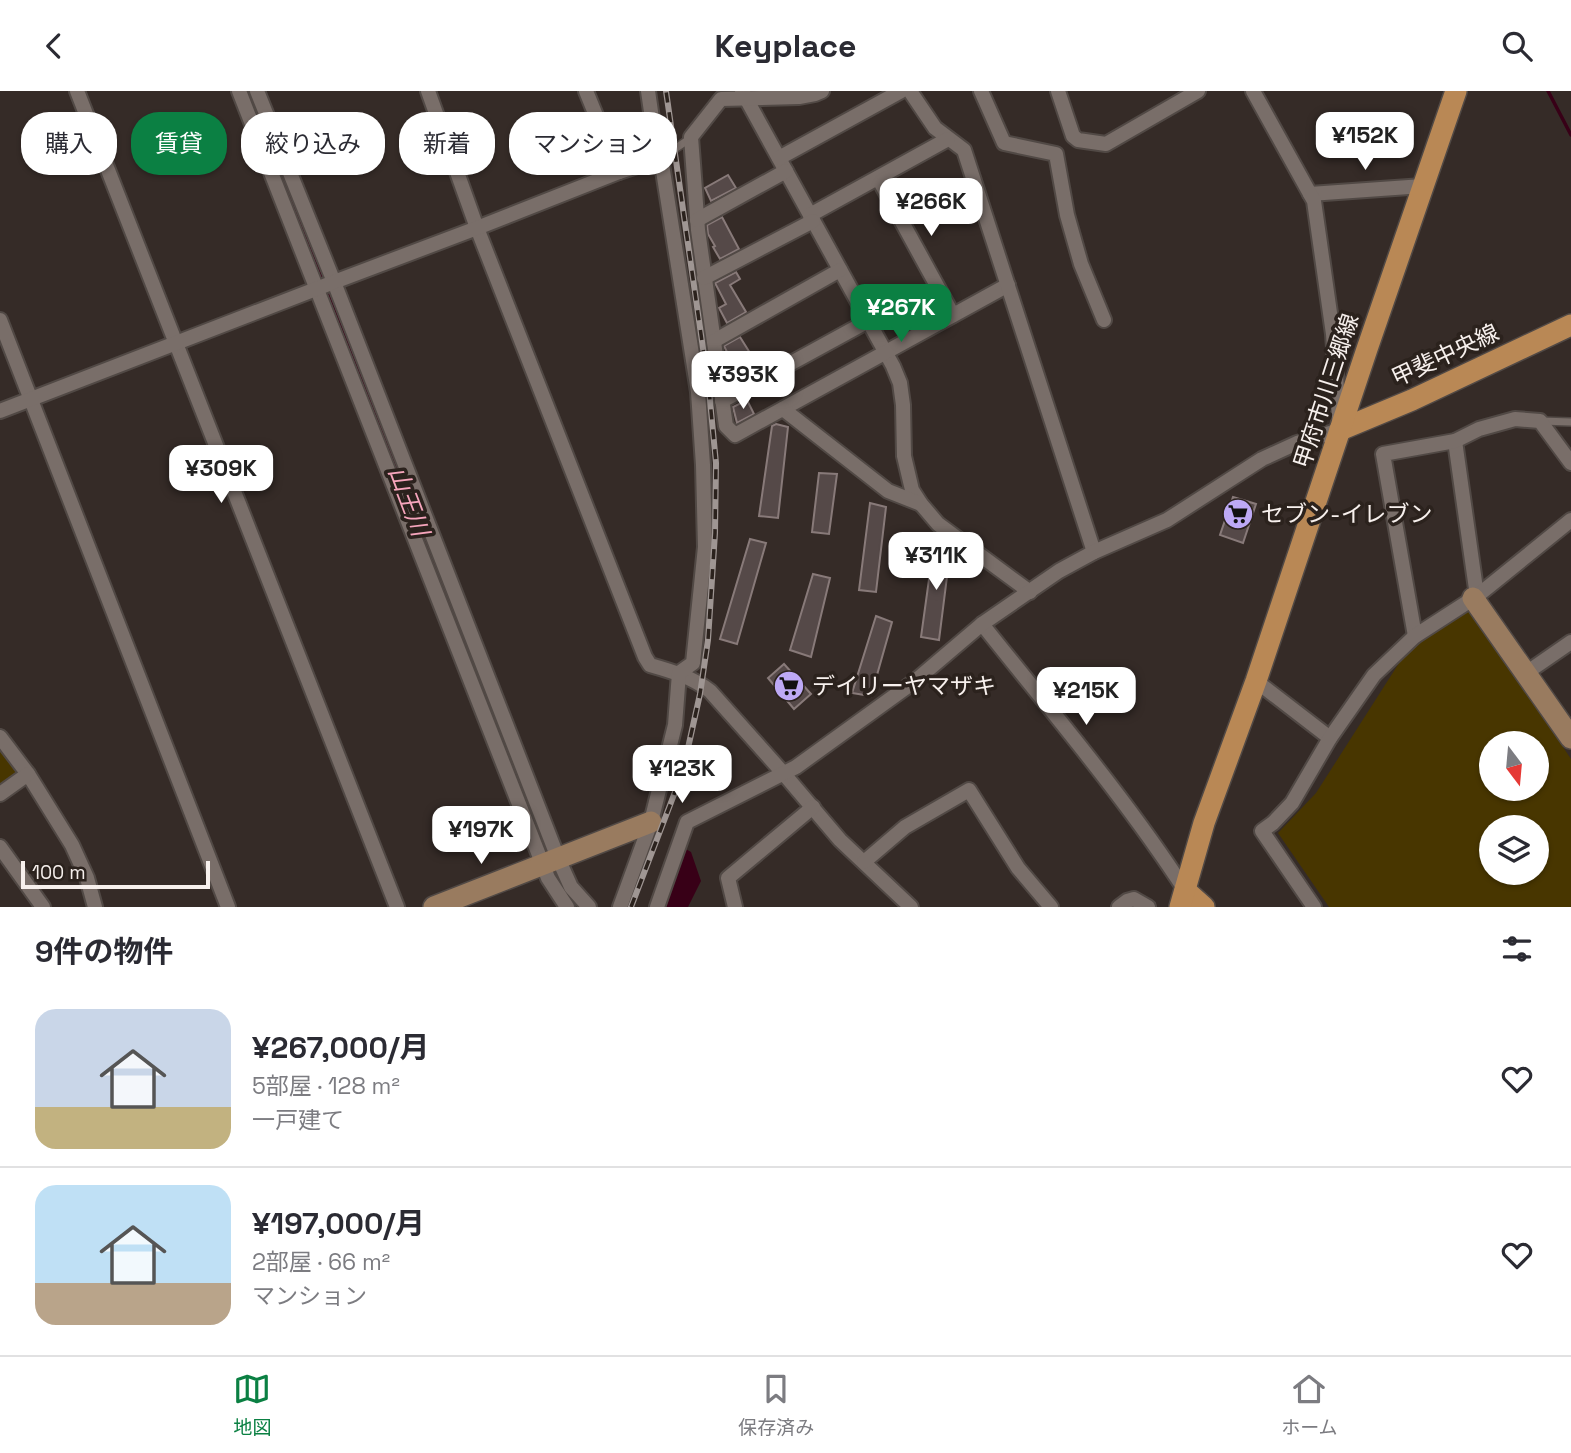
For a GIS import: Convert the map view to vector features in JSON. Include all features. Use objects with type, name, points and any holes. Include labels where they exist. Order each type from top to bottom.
[{"type":"main road","name":"甲府市川三郷線","points":[[1182,898],[1205,823],[1256,681],[1456,91]]},
{"type":"main road","name":"甲斐中央線","points":[[1340,430],[1412,400],[1571,325]]},
{"type":"main road","points":[[1182,898],[1204,907]]},
{"type":"street","points":[[76,91],[397,907]]},
{"type":"street","points":[[239,91],[325,285]]},
{"type":"street","points":[[257,91],[325,285],[551,861],[589,907]]},
{"type":"street","points":[[428,91],[477,228],[645,657],[650,665],[680,673],[710,691],[840,840],[911,907]]},
{"type":"street","points":[[586,91],[595,112]]},
{"type":"street","points":[[648,91],[651,112]]},
{"type":"street","points":[[822,91],[815,94],[744,94],[721,99],[691,137],[697,221],[726,426],[735,435],[1008,285]]},
{"type":"street","points":[[697,221],[901,91]]},
{"type":"street","points":[[910,91],[934,128],[964,150],[1094,552]]},
{"type":"street","points":[[981,91],[1004,143],[1056,154]]},
{"type":"street","points":[[1058,91],[1073,136],[1078,140],[1106,144],[1198,91]]},
{"type":"street","points":[[657,907],[687,822],[796,768],[915,681],[982,625],[1059,571],[1094,552],[1167,520],[1262,459],[1297,443],[1340,430],[1333,334],[1314,201],[1253,91]]},
{"type":"street","points":[[744,94],[900,383],[904,456],[912,490],[937,524],[1030,591]]},
{"type":"street","points":[[1056,154],[1073,136]]},
{"type":"street","points":[[705,278],[948,139]]},
{"type":"street","points":[[1056,154],[1067,215],[1081,264],[1104,320]]},
{"type":"street","points":[[0,411],[611,175]]},
{"type":"street","points":[[620,907],[651,822],[675,725],[680,673],[693,663],[705,547],[698,392],[664,175]]},
{"type":"street","points":[[878,178],[953,315]]},
{"type":"street","points":[[1310,194],[1423,186]]},
{"type":"street","points":[[714,341],[840,270]]},
{"type":"street","points":[[0,320],[228,907]]},
{"type":"street","points":[[722,401],[868,321]]},
{"type":"street","points":[[783,409],[888,491],[921,504]]},
{"type":"street","points":[[1415,636],[1383,454],[1455,441],[1479,429],[1515,419],[1541,421],[1571,463]]},
{"type":"street","points":[[1455,441],[1475,597],[1571,738]]},
{"type":"street","points":[[1314,907],[1262,831],[1292,803],[1331,738],[1374,675],[1415,636],[1475,597],[1571,520]]},
{"type":"street","points":[[982,625],[1161,853],[1182,898]]},
{"type":"street","points":[[1526,673],[1571,642]]},
{"type":"street","points":[[1256,681],[1331,738]]},
{"type":"street","points":[[0,737],[28,773],[72,845],[87,879],[95,907]]},
{"type":"street","points":[[0,794],[28,773]]},
{"type":"street","points":[[864,862],[905,827],[969,790],[1018,868],[1051,907]]},
{"type":"street","points":[[735,907],[728,878],[813,807]]},
{"type":"street","points":[[434,907],[651,822]]},
{"type":"street","points":[[0,847],[43,907]]},
{"type":"street","points":[[551,861],[553,888],[567,907]]},
{"type":"street","points":[[1119,907],[1134,899],[1148,907]]},
{"type":"lane","points":[[677,147],[691,137]]},
{"type":"lane","points":[[1541,421],[1571,422]]},
{"type":"shaded area","points":[[1470,607],[1571,759],[1571,907],[1329,907],[1278,833],[1316,793],[1408,649]]},
{"type":"shaded area","points":[[0,737],[28,774],[0,794]]},
{"type":"shaded area","points":[[684,848],[691,852],[701,881],[688,907],[665,907]]},
{"type":"building","points":[[728,175],[736,188],[711,201],[705,188]]},
{"type":"building","points":[[722,217],[739,249],[720,259],[708,234],[707,225]]},
{"type":"building","points":[[736,272],[740,279],[730,285],[746,312],[727,323],[719,308],[726,304],[715,283]]},
{"type":"building","points":[[740,337],[760,369],[741,380],[724,346]]},
{"type":"building","points":[[747,400],[754,414],[737,423],[733,407]]},
{"type":"building","points":[[776,424],[788,427],[778,518],[759,516],[772,426]]},
{"type":"building","points":[[819,473],[837,474],[829,534],[812,532]]},
{"type":"building","points":[[1233,497],[1256,504],[1243,543],[1220,535]]},
{"type":"building","points":[[870,503],[886,507],[876,592],[859,590]]},
{"type":"building","points":[[750,539],[766,543],[737,644],[720,639]]},
{"type":"building","points":[[934,543],[951,545],[939,640],[921,637]]},
{"type":"building","points":[[813,574],[830,578],[811,657],[790,650]]},
{"type":"building","points":[[876,616],[892,622],[871,696],[852,693]]},
{"type":"building","name":"デイリーヤマザキ","points":[[784,664],[811,694],[794,709],[768,678]]},
{"type":"waterway","name":"山王川","points":[[248,91],[324,283]]},
{"type":"waterway","points":[[1548,91],[1571,135]]},
{"type":"waterway","name":"山王川","points":[[327,290],[547,853]]},
{"type":"waterway","name":"山王川","points":[[553,867],[560,886]]},
{"type":"railway","points":[[631,907],[675,792],[688,748],[708,640],[715,533],[716,463],[709,390],[666,91]]},
{"type":"place","name":"セブン-イレブン","points":[[1238,514]]},
{"type":"place","name":"デイリーヤマザキ","points":[[789,686]]}]
